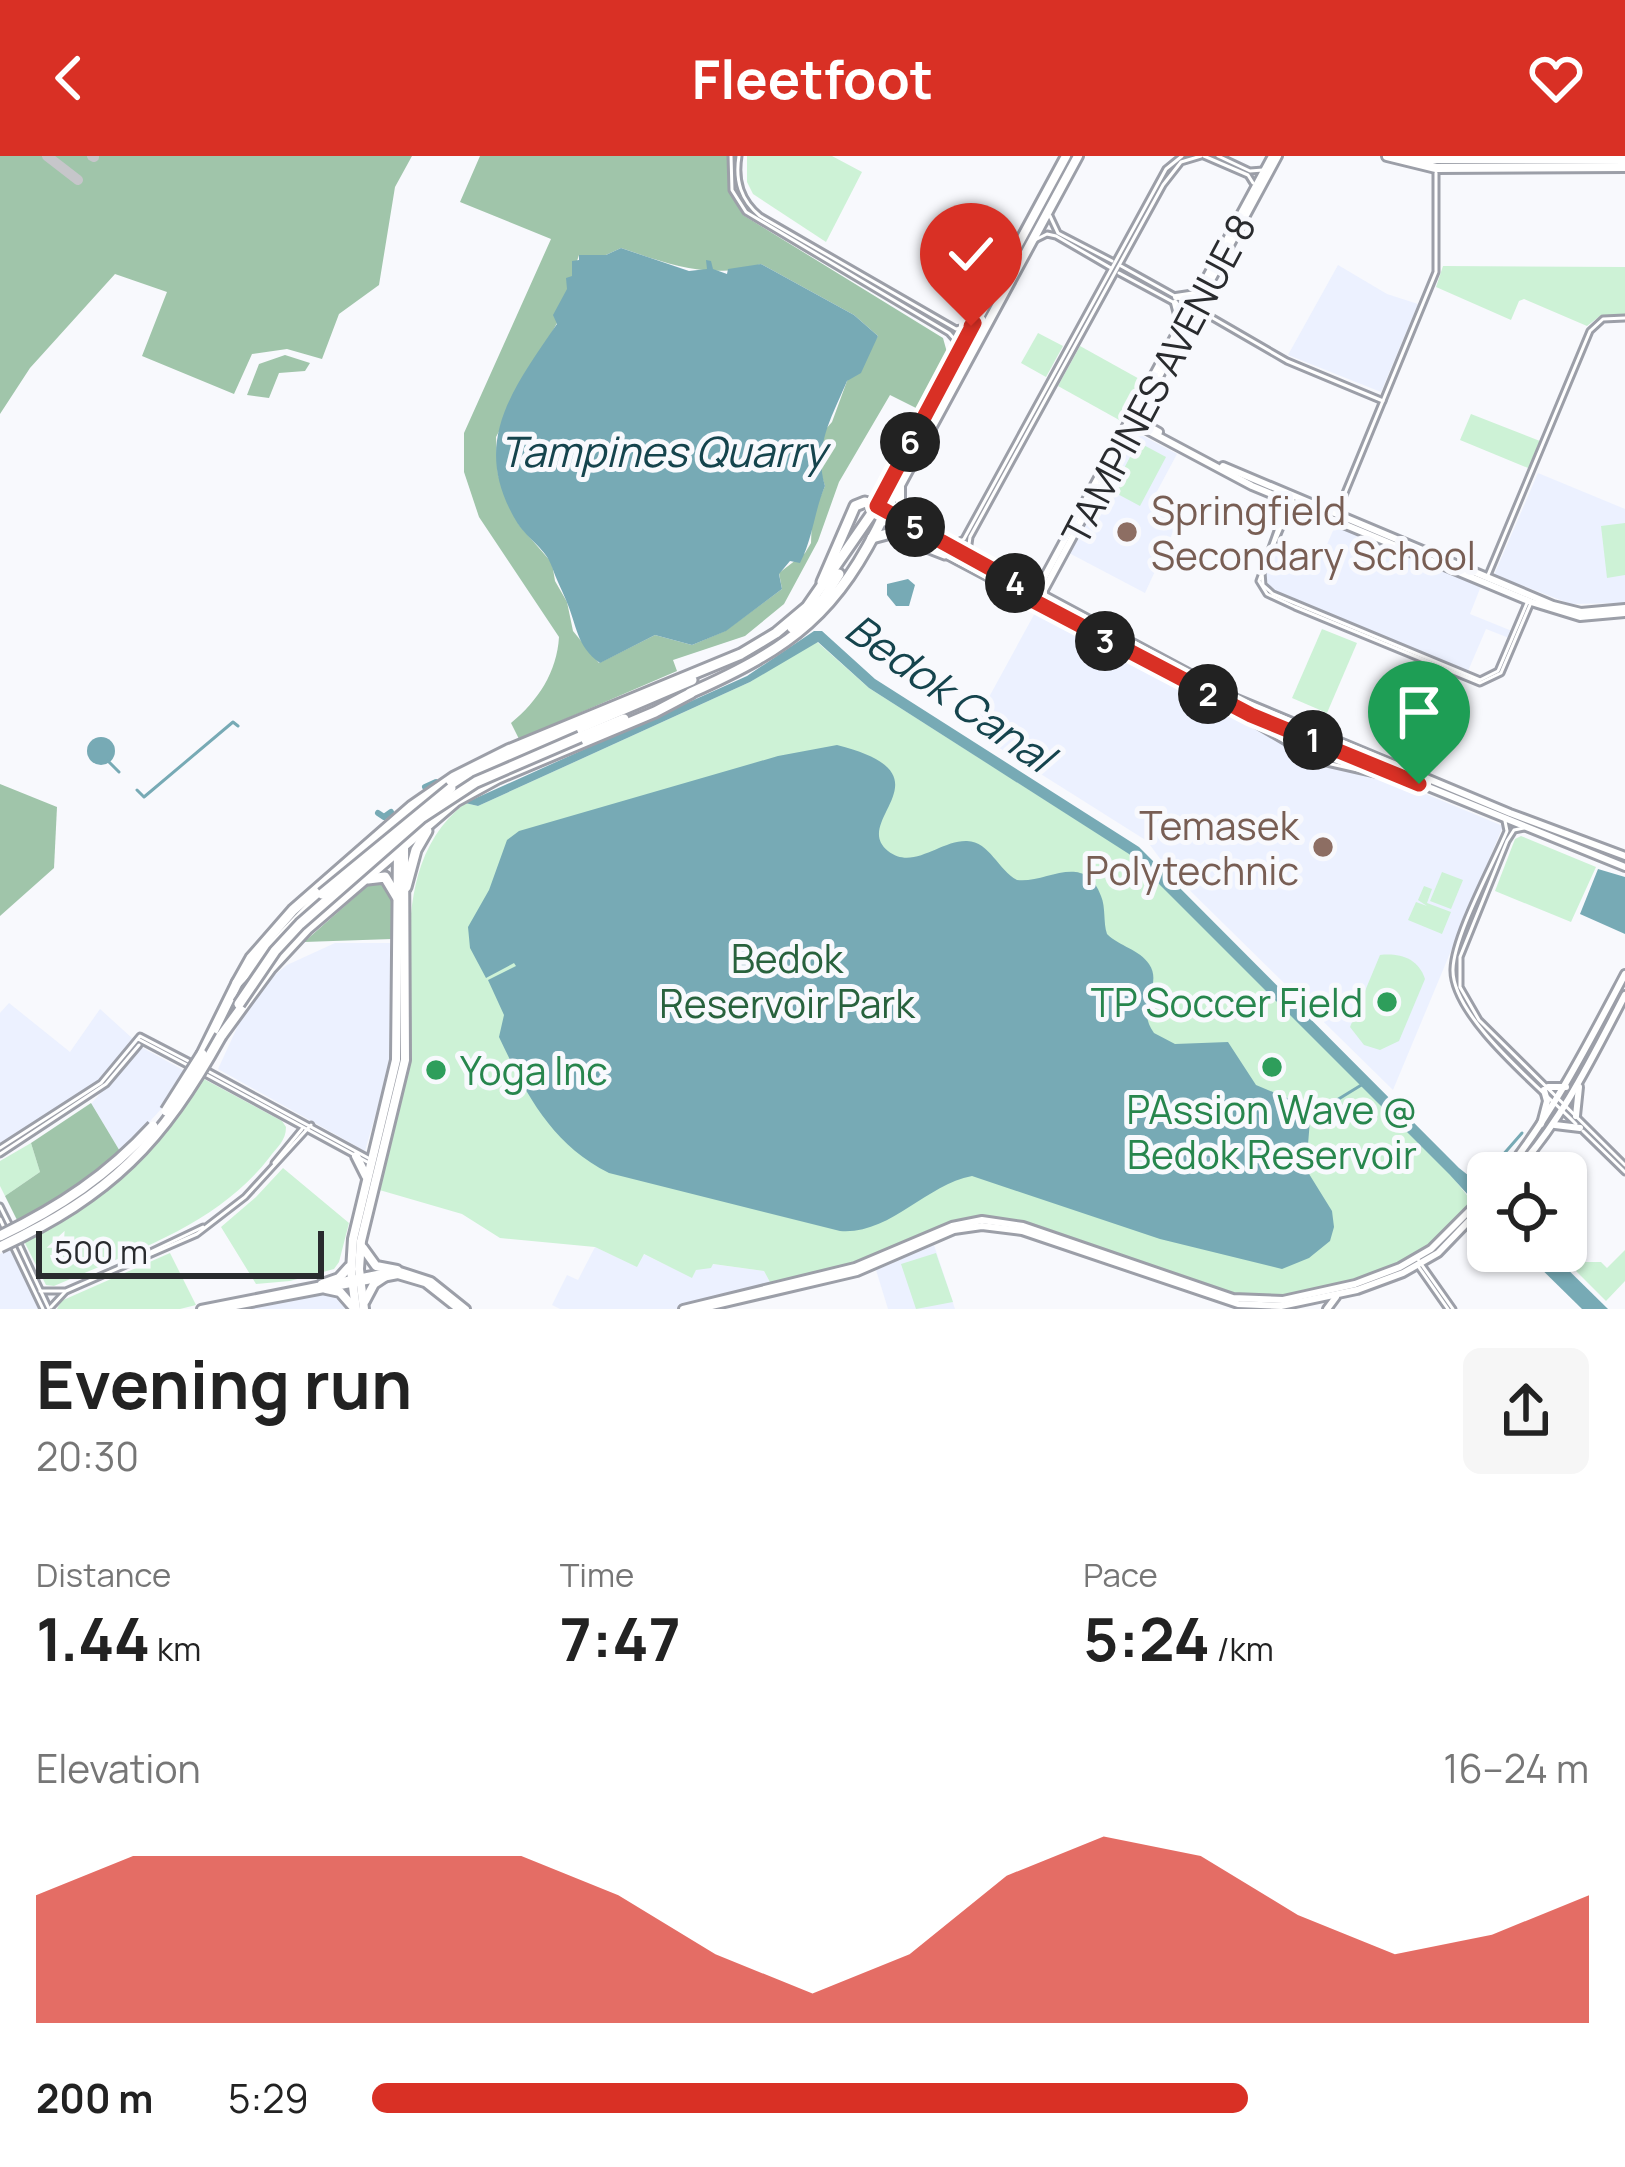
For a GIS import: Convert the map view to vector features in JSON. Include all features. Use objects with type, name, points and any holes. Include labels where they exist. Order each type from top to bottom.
[{"type":"highway","points":[[221,1036],[270,969],[308,928],[456,801],[770,655],[816,620],[844,587],[879,513]]},
{"type":"highway","points":[[5,1238],[67,1202],[130,1151],[183,1085],[251,958],[291,912],[412,806],[480,762],[741,654],[789,623],[819,593],[879,513]]},
{"type":"highway","points":[[5,1238],[74,1208],[137,1158],[188,1097],[263,967],[289,936],[421,818],[495,773],[742,660],[779,638],[824,598],[879,513]]},
{"type":"highway","points":[[868,541],[888,532],[945,549]]},
{"type":"highway","points":[[237,983],[297,916],[433,800],[470,776],[692,693]]},
{"type":"highway","points":[[406,887],[416,850],[437,817]]},
{"type":"highway","points":[[364,881],[382,875],[392,882],[397,897]]},
{"type":"main road","points":[[879,513],[953,360],[1066,156]]},
{"type":"main road","points":[[879,513],[899,486],[1078,156]]},
{"type":"main road","name":"TAMPINES AVENUE 8","points":[[1132,420],[1275,156]]},
{"type":"main road","name":"TAMPINES AVENUE 8","points":[[1036,598],[1275,156]]},
{"type":"main road","points":[[1387,156],[1436,164],[1625,163]]},
{"type":"main road","points":[[1403,156],[1436,164]]},
{"type":"main road","points":[[1180,326],[1176,300],[1198,292]]},
{"type":"main road","points":[[1132,420],[1290,500],[1530,599],[1580,617],[1625,610]]},
{"type":"main road","points":[[899,486],[905,522]]},
{"type":"main road","points":[[879,513],[1196,688],[1432,781],[1526,828],[1625,856]]},
{"type":"main road","points":[[879,513],[905,522],[1009,584]]},
{"type":"main road","points":[[1116,642],[1236,703],[1419,784],[1625,867]]},
{"type":"main road","points":[[1432,781],[1437,791]]},
{"type":"main road","points":[[356,1280],[396,1052],[400,845],[412,806]]},
{"type":"main road","points":[[375,838],[400,845]]},
{"type":"main road","points":[[201,1309],[324,1287],[344,1274],[351,1260],[367,1177],[399,1095],[405,1044],[406,887],[400,845]]},
{"type":"main road","points":[[1529,1152],[1552,1127],[1566,1088],[1625,974]]},
{"type":"main road","points":[[1523,1152],[1579,1083],[1625,995]]},
{"type":"main road","points":[[396,1052],[405,1044]]},
{"type":"main road","points":[[1576,1116],[1579,1083]]},
{"type":"main road","points":[[1540,1127],[1546,1088],[1566,1088]]},
{"type":"main road","points":[[1552,1127],[1580,1128]]},
{"type":"main road","points":[[356,1156],[367,1177]]},
{"type":"main road","points":[[699,1309],[857,1272],[954,1230],[982,1226],[1022,1231],[1250,1306],[1320,1302],[1387,1280],[1417,1262],[1467,1218]]},
{"type":"main road","points":[[683,1309],[856,1267],[952,1226],[979,1220],[1023,1226],[1196,1289],[1255,1301],[1320,1302],[1417,1262]]},
{"type":"main road","points":[[361,1241],[372,1263],[430,1281],[462,1309]]},
{"type":"main road","points":[[351,1260],[360,1309]]},
{"type":"main road","points":[[220,1309],[398,1270]]},
{"type":"main road","points":[[356,1280],[404,1275],[462,1309]]},
{"type":"main road","points":[[360,1309],[369,1291],[386,1276]]},
{"type":"main road","points":[[324,1287],[340,1292],[360,1309]]},
{"type":"street","points":[[731,156],[732,190],[746,212],[952,336],[957,342],[953,360]]},
{"type":"street","points":[[739,156],[743,197],[760,216],[956,329],[974,323]]},
{"type":"street","points":[[1115,267],[1166,169],[1182,156]]},
{"type":"street","points":[[974,560],[968,552],[970,537],[1173,169],[1203,156],[1239,169],[1265,169]]},
{"type":"street","points":[[1218,156],[1248,175],[1254,189]]},
{"type":"street","points":[[1335,518],[1436,272],[1436,164]]},
{"type":"street","points":[[1049,208],[1055,230],[1133,280],[1176,300]]},
{"type":"street","points":[[945,549],[964,539],[1108,280],[1101,259],[1051,234],[1029,245]]},
{"type":"street","points":[[1129,247],[1127,262],[1133,273]]},
{"type":"street","points":[[1101,259],[1120,250]]},
{"type":"street","points":[[1115,267],[1287,361],[1383,401]]},
{"type":"street","points":[[1108,280],[1133,280]]},
{"type":"street","points":[[1486,580],[1590,331],[1603,320],[1625,318]]},
{"type":"street","points":[[1290,500],[1259,572],[1263,590],[1474,682],[1490,681],[1501,673],[1530,599]]},
{"type":"street","points":[[1196,688],[1318,761],[1419,784]]},
{"type":"street","points":[[1500,815],[1507,831],[1455,956],[1455,987],[1467,1013],[1546,1088]]},
{"type":"street","points":[[1526,828],[1514,830],[1507,842],[1458,970],[1460,987],[1471,1011],[1580,1128],[1625,1168]]},
{"type":"street","points":[[0,1151],[106,1084],[141,1039],[374,1163]]},
{"type":"street","points":[[1561,1104],[1625,1168]]},
{"type":"street","points":[[48,1309],[66,1291],[209,1225],[245,1197],[308,1126]]},
{"type":"street","points":[[308,1126],[374,1163]]},
{"type":"street","points":[[0,1206],[5,1238],[48,1309]]},
{"type":"street","points":[[0,1219],[5,1238],[48,1309]]},
{"type":"street","points":[[1417,1262],[1451,1309]]},
{"type":"street","points":[[40,1291],[66,1291]]},
{"type":"shaded area","points":[[1338,265],[1387,294],[1418,304],[1381,392],[1288,355]]},
{"type":"shaded area","name":"Springfield Secondary School","points":[[1143,436],[1177,454],[1155,495],[1183,510],[1145,593],[1069,553],[1133,437]]},
{"type":"shaded area","points":[[1538,473],[1625,509],[1625,603],[1571,604],[1494,575]]},
{"type":"shaded area","points":[[1335,526],[1481,586],[1470,614],[1512,631],[1509,638],[1486,629],[1468,671],[1268,584],[1266,574],[1277,545],[1319,563]]},
{"type":"shaded area","name":"Temasek Polytechnic","points":[[1036,611],[1201,701],[1503,826],[1393,1090],[1167,868],[1147,841],[971,730]]},
{"type":"shaded area","points":[[335,943],[390,943],[389,1068],[365,1151],[218,1069],[241,1019],[267,981],[287,965]]},
{"type":"shaded area","points":[[9,1003],[70,1052],[100,1009],[133,1039],[98,1081],[0,1144],[0,1013]]},
{"type":"shaded area","points":[[141,1047],[185,1071],[162,1108],[121,1153],[91,1104]]},
{"type":"shaded area","points":[[934,1245],[955,1309],[888,1309],[876,1270]]},
{"type":"shaded area","points":[[595,1247],[636,1266],[643,1254],[692,1277],[696,1270],[712,1264],[764,1271],[771,1284],[677,1309],[560,1309],[552,1305],[567,1275],[578,1280]]},
{"type":"shaded area","points":[[10,1249],[39,1309],[0,1309],[0,1254]]},
{"type":"shaded area","points":[[325,1294],[341,1298],[349,1309],[242,1309]]},
{"type":"green space","points":[[0,156],[412,156],[395,187],[379,285],[339,314],[322,359],[287,349],[252,354],[234,394],[142,356],[167,292],[115,274],[30,368],[0,414]]},
{"type":"green space","points":[[480,156],[727,156],[729,191],[743,215],[943,338],[948,356],[916,408],[890,395],[839,482],[818,541],[784,604],[745,636],[673,660],[677,671],[519,739],[511,723],[544,685],[559,637],[479,517],[464,472],[464,433],[551,239],[460,202]],"holes":[[[621,248],[708,270],[761,264],[854,315],[878,336],[847,381],[824,431],[818,464],[825,486],[812,516],[811,543],[779,573],[782,589],[725,631],[692,645],[655,635],[599,663],[573,631],[552,563],[519,525],[498,475],[496,437],[557,323],[579,255],[606,255]]]},
{"type":"green space","points":[[747,156],[832,156],[862,172],[826,242],[753,194],[747,182]]},
{"type":"green space","points":[[1443,266],[1625,267],[1625,314],[1600,316],[1587,326],[1524,299],[1511,320],[1436,287]]},
{"type":"green space","points":[[1038,333],[1063,346],[1046,377],[1021,363]]},
{"type":"green space","points":[[1080,346],[1143,381],[1121,421],[1058,386]]},
{"type":"green space","points":[[285,355],[310,363],[305,371],[279,373],[269,398],[247,395],[259,364]]},
{"type":"green space","points":[[1471,414],[1540,441],[1528,468],[1460,440]]},
{"type":"green space","points":[[1138,442],[1166,457],[1140,506],[1112,491]]},
{"type":"green space","points":[[1625,523],[1625,575],[1607,578],[1601,526]]},
{"type":"green space","points":[[1322,629],[1357,643],[1327,713],[1292,698]]},
{"type":"green space","name":"Bedok Reservoir Park","points":[[816,641],[869,688],[1130,854],[1451,1175],[1467,1195],[1467,1209],[1429,1248],[1387,1272],[1270,1300],[1233,1295],[1028,1225],[953,1223],[865,1261],[771,1284],[764,1271],[713,1264],[696,1270],[692,1278],[644,1254],[637,1267],[595,1247],[500,1238],[462,1214],[376,1189],[406,1079],[415,890],[424,858],[440,829],[465,803],[478,806],[750,682]]},
{"type":"green space","points":[[0,784],[57,807],[54,868],[0,916]]},
{"type":"green space","points":[[1521,836],[1596,867],[1571,922],[1495,891],[1515,839]]},
{"type":"green space","points":[[1442,872],[1463,880],[1451,909],[1430,901]]},
{"type":"green space","points":[[383,881],[392,889],[392,939],[304,942],[372,882]]},
{"type":"green space","points":[[1424,886],[1432,889],[1427,903],[1451,912],[1442,934],[1408,920],[1416,902],[1427,906],[1418,900]]},
{"type":"green space","points":[[1380,955],[1407,958],[1425,979],[1399,1041],[1380,1050],[1364,1045],[1350,1027]]},
{"type":"green space","points":[[202,1078],[282,1121],[286,1127],[280,1144],[248,1182],[198,1219],[113,1261],[54,1286],[46,1285],[23,1239],[78,1208],[125,1172],[165,1130]]},
{"type":"green space","points":[[91,1103],[121,1153],[87,1184],[18,1222],[5,1196],[40,1172],[31,1143]]},
{"type":"green space","points":[[31,1143],[40,1172],[5,1196],[0,1161]]},
{"type":"green space","points":[[283,1168],[349,1223],[334,1269],[256,1284],[221,1227]]},
{"type":"green space","points":[[1625,1250],[1625,1281],[1606,1301],[1577,1272],[1587,1272],[1587,1262],[1601,1262],[1607,1268]]},
{"type":"green space","points":[[170,1253],[196,1305],[57,1309],[61,1301]]},
{"type":"green space","points":[[936,1253],[953,1302],[916,1309],[901,1264]]},
{"type":"water","name":"Tampines Quarry","points":[[621,248],[689,271],[707,269],[706,260],[713,269],[727,274],[728,269],[761,264],[854,315],[878,336],[861,373],[847,381],[830,420],[821,458],[825,486],[800,563],[790,561],[779,574],[782,589],[726,631],[692,645],[655,635],[600,663],[582,642],[550,561],[518,524],[504,495],[497,444],[512,396],[557,324],[553,315],[567,289],[566,278],[572,276],[572,261],[579,260],[579,255],[606,255]]},
{"type":"water","points":[[908,579],[915,585],[909,606],[896,606],[887,595],[887,584]]},
{"type":"water","points":[[814,631],[822,631],[875,679],[1139,847],[1467,1174],[1467,1194],[1129,854],[869,688],[818,642],[750,682],[478,806],[465,803],[747,676]]},
{"type":"water","points":[[101,737],[111,741],[115,751],[111,761],[101,765],[91,761],[87,751],[91,741]]},
{"type":"water","name":"Bedok Reservoir Park","points":[[837,745],[872,757],[890,770],[895,784],[879,839],[897,856],[917,856],[967,841],[982,846],[1017,880],[1075,872],[1094,882],[1103,901],[1107,934],[1140,955],[1153,972],[1147,1014],[1154,1033],[1175,1044],[1228,1042],[1256,1085],[1297,1102],[1308,1113],[1317,1108],[1321,1114],[1310,1120],[1306,1169],[1332,1211],[1330,1241],[1309,1258],[1282,1269],[1160,1239],[972,1176],[875,1225],[840,1231],[609,1173],[571,1148],[542,1116],[499,1037],[504,1015],[488,980],[516,966],[486,978],[470,948],[468,927],[489,890],[507,840],[519,831],[778,756]]},
{"type":"water","points":[[1598,869],[1625,877],[1625,934],[1580,914]]},
{"type":"water","points":[[1544,1272],[1570,1272],[1608,1309],[1582,1309]]},
{"type":"waterway","points":[[137,790],[144,797],[233,722],[238,726]]},
{"type":"waterway","points":[[108,761],[119,772]]},
{"type":"waterway","name":"Bedok Canal","points":[[425,787],[436,782]]},
{"type":"waterway","name":"Bedok Canal","points":[[378,813],[384,817],[391,812]]},
{"type":"waterway","points":[[1319,1111],[1363,1084]]},
{"type":"waterway","points":[[1505,1152],[1522,1133]]},
{"type":"taxiway","points":[[47,156],[78,180]]},
{"type":"place","name":"Springfield Secondary School","points":[[1127,532]]},
{"type":"place","name":"Temasek Polytechnic","points":[[1323,847]]},
{"type":"place","name":"TP Soccer Field","points":[[1387,1002]]},
{"type":"place","name":"PAssion Wave @ Bedok Reservoir","points":[[1272,1067]]},
{"type":"place","name":"Yoga Inc","points":[[436,1070]]},
{"type":"route","points":[[971,326],[974,323],[877,506],[1035,593],[1032,600],[1160,670],[1251,715],[1419,784]]}]
